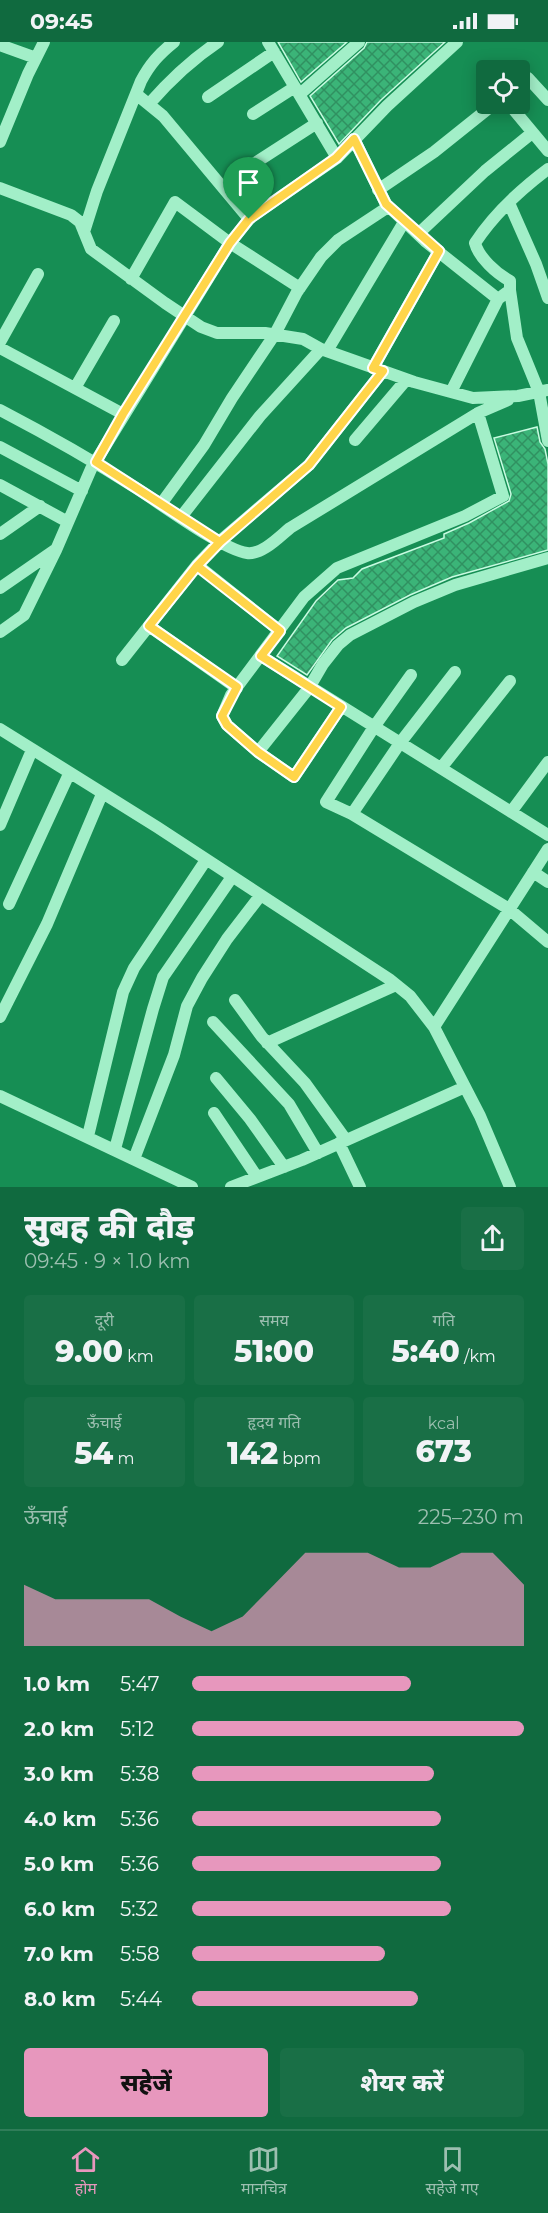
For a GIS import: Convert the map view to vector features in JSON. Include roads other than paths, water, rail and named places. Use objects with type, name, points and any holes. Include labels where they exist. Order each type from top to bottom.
[{"type":"street","points":[[0,142],[44,42]]},
{"type":"street","points":[[84,232],[101,181],[149,66],[174,42]]},
{"type":"street","points":[[149,104],[194,58],[218,42]]},
{"type":"street","points":[[253,114],[297,90],[359,42]]},
{"type":"street","points":[[0,632],[24,615],[96,462],[123,414],[230,243],[249,219],[336,158],[387,106],[457,42]]},
{"type":"street","points":[[0,45],[36,58]]},
{"type":"street","points":[[207,97],[271,47],[336,158]]},
{"type":"street","points":[[530,80],[548,100]]},
{"type":"street","points":[[136,94],[163,116],[249,219]]},
{"type":"street","points":[[378,190],[434,152],[482,114]]},
{"type":"street","points":[[517,114],[548,152]]},
{"type":"street","points":[[255,163],[317,123]]},
{"type":"street","points":[[418,234],[485,171],[532,132]]},
{"type":"street","points":[[354,139],[388,207],[498,299]]},
{"type":"street","points":[[548,170],[525,186],[483,231],[475,243],[478,253],[503,277],[510,280],[516,338],[543,391],[548,441]]},
{"type":"street","points":[[0,188],[71,215],[80,222],[91,249],[130,279],[201,327],[217,333],[275,334],[303,339],[324,350],[406,380],[474,398],[518,396],[543,391]]},
{"type":"street","points":[[130,279],[174,202],[230,243],[300,288]]},
{"type":"street","points":[[509,203],[536,264],[548,298]]},
{"type":"street","points":[[161,504],[204,445],[275,334],[300,288],[321,258],[338,240],[388,207]]},
{"type":"street","points":[[181,517],[260,416],[324,350],[404,222]]},
{"type":"street","points":[[122,660],[197,566],[220,542],[309,465],[378,370],[439,251]]},
{"type":"street","points":[[0,342],[38,274]]},
{"type":"street","points":[[451,392],[498,299],[510,290]]},
{"type":"street","points":[[75,388],[114,321]]},
{"type":"street","points":[[0,348],[123,414]]},
{"type":"street","points":[[355,440],[406,380]]},
{"type":"street","points":[[0,410],[96,462],[220,542],[246,553],[255,553],[307,518],[478,413],[518,396]]},
{"type":"street","points":[[341,707],[294,777],[258,752],[227,725],[222,716],[237,687],[304,597],[337,568],[465,516],[503,496],[478,413]]},
{"type":"street","points":[[0,447],[82,491]]},
{"type":"street","points":[[0,485],[68,522]]},
{"type":"street","points":[[0,534],[40,506]]},
{"type":"street","points":[[0,588],[56,550]]},
{"type":"street","points":[[258,752],[309,688],[333,651],[350,635],[414,602],[455,585],[548,558]]},
{"type":"street","points":[[197,566],[280,631]]},
{"type":"street","points":[[149,626],[237,687]]},
{"type":"street","points":[[261,656],[548,836]]},
{"type":"street","points":[[352,814],[400,743],[454,672]]},
{"type":"street","points":[[411,675],[374,727],[326,802],[352,814],[509,909],[548,942]]},
{"type":"street","points":[[441,768],[510,681]]},
{"type":"street","points":[[0,729],[206,860],[410,996],[434,1027],[480,1116],[510,1187]]},
{"type":"street","points":[[0,825],[32,750]]},
{"type":"street","points":[[511,812],[548,762]]},
{"type":"street","points":[[9,904],[69,774]]},
{"type":"street","points":[[0,1017],[47,924],[102,794]]},
{"type":"street","points":[[434,1027],[548,849]]},
{"type":"street","points":[[88,1136],[123,992],[134,968],[206,860]]},
{"type":"street","points":[[533,872],[548,882]]},
{"type":"street","points":[[115,1149],[163,977],[232,877]]},
{"type":"street","points":[[134,1159],[174,1056],[187,1006],[227,939],[260,896]]},
{"type":"street","points":[[267,1043],[396,985]]},
{"type":"street","points":[[235,1000],[267,1043],[305,1083],[342,1142],[360,1187]]},
{"type":"street","points":[[213,1022],[289,1104],[318,1153]]},
{"type":"street","points":[[216,1078],[250,1119],[284,1167]]},
{"type":"street","points":[[231,1187],[318,1153],[465,1087]]},
{"type":"street","points":[[0,1096],[192,1187]]},
{"type":"street","points":[[214,1113],[257,1177]]}]
